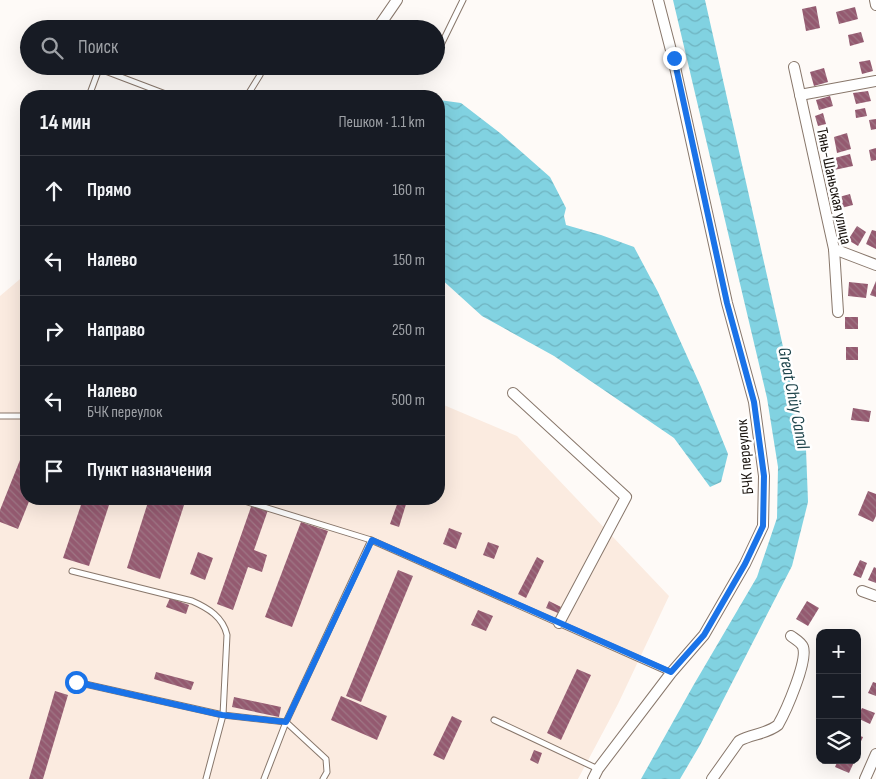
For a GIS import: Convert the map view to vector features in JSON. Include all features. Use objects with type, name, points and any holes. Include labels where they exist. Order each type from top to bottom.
[{"type":"street","points":[[383,20],[397,0]]},
{"type":"street","name":"БЧК переулок","points":[[593,779],[598,769],[671,672],[704,635],[745,564],[763,526],[764,476],[754,402],[727,303],[674,58],[658,0]]},
{"type":"street","points":[[875,0],[876,5]]},
{"type":"street","name":"Тянь-Шаньская улица","points":[[794,67],[834,249],[838,312]]},
{"type":"street","points":[[800,95],[876,81]]},
{"type":"street","points":[[834,249],[876,265]]},
{"type":"street","points":[[513,393],[626,497],[559,623]]},
{"type":"street","points":[[862,592],[876,596]]},
{"type":"street","points":[[712,779],[739,741],[772,730],[778,725],[798,679],[804,653],[801,644],[791,636]]},
{"type":"street","points":[[865,779],[876,754]]},
{"type":"lane","points":[[445,37],[463,0]]},
{"type":"lane","points":[[91,90],[97,75]]},
{"type":"lane","points":[[115,75],[155,90]]},
{"type":"lane","points":[[251,90],[260,75]]},
{"type":"lane","points":[[0,416],[20,416]]},
{"type":"lane","points":[[258,505],[372,540],[671,672]]},
{"type":"lane","points":[[264,779],[286,722],[372,540]]},
{"type":"lane","points":[[72,571],[192,601],[204,606],[218,617],[225,626],[227,635],[222,715],[206,779]]},
{"type":"lane","points":[[76,682],[222,715],[286,722],[326,758],[327,772],[323,779]]},
{"type":"lane","points":[[494,720],[598,769]]},
{"type":"shaded area","points":[[20,279],[20,505],[445,505],[445,406],[517,436],[669,596],[618,704],[578,779],[0,779],[0,296]]},
{"type":"water","name":"Great Chüy Canal","points":[[673,0],[705,0],[806,449],[808,502],[792,566],[700,745],[680,779],[641,779],[757,577],[777,518],[778,467],[767,398]]},
{"type":"water","points":[[445,101],[461,103],[500,133],[550,177],[566,208],[564,216],[566,225],[634,247],[658,292],[701,387],[728,454],[721,482],[710,487],[674,438],[554,356],[482,316],[445,282]]},
{"type":"building","points":[[816,6],[820,28],[806,31],[802,9]]},
{"type":"building","points":[[855,7],[858,19],[839,24],[836,12]]},
{"type":"building","points":[[861,32],[864,42],[850,46],[848,35]]},
{"type":"building","points":[[870,60],[873,71],[862,74],[859,62]]},
{"type":"building","points":[[824,68],[828,82],[814,86],[810,72]]},
{"type":"building","points":[[868,91],[871,101],[856,104],[853,93]]},
{"type":"building","points":[[830,96],[833,106],[819,110],[816,100]]},
{"type":"building","points":[[865,108],[867,116],[856,118],[855,110]]},
{"type":"building","points":[[823,113],[826,124],[818,126],[815,116]]},
{"type":"building","points":[[876,119],[876,129],[871,130],[869,120]]},
{"type":"building","points":[[847,133],[851,149],[837,153],[834,137]]},
{"type":"building","points":[[876,148],[876,160],[871,161],[869,150]]},
{"type":"building","points":[[850,154],[853,166],[834,170],[831,159]]},
{"type":"building","points":[[850,194],[853,205],[841,208],[839,197]]},
{"type":"building","points":[[857,226],[866,232],[858,246],[848,240]]},
{"type":"building","points":[[872,230],[876,231],[876,249],[866,244]]},
{"type":"building","points":[[876,281],[876,297],[870,295]]},
{"type":"building","points":[[849,282],[868,284],[866,298],[848,296]]},
{"type":"building","points":[[845,317],[858,317],[858,329],[845,329]]},
{"type":"building","points":[[846,347],[858,347],[858,360],[846,360]]},
{"type":"building","points":[[853,408],[871,411],[869,422],[851,420]]},
{"type":"building","points":[[20,460],[20,505],[28,505],[18,529],[0,522],[0,510]]},
{"type":"building","points":[[868,491],[876,494],[876,516],[873,522],[858,515]]},
{"type":"building","points":[[81,505],[109,505],[89,566],[63,558]]},
{"type":"building","points":[[147,505],[184,505],[160,579],[127,568]]},
{"type":"building","points":[[252,505],[268,510],[254,550],[267,555],[262,572],[248,567],[233,610],[217,604]]},
{"type":"building","points":[[397,505],[406,505],[399,527],[390,524]]},
{"type":"building","points":[[301,522],[328,531],[292,627],[265,617]]},
{"type":"building","points":[[449,528],[462,533],[456,549],[443,544]]},
{"type":"building","points":[[488,542],[499,546],[494,559],[483,555]]},
{"type":"building","points":[[198,552],[213,558],[205,580],[190,574]]},
{"type":"building","points":[[537,557],[544,561],[526,598],[518,594]]},
{"type":"building","points":[[860,560],[867,563],[861,578],[853,575]]},
{"type":"building","points":[[874,567],[876,568],[876,583],[868,580]]},
{"type":"building","points":[[398,570],[413,576],[361,702],[346,696]]},
{"type":"building","points":[[170,598],[189,605],[186,614],[166,607]]},
{"type":"building","points":[[549,601],[561,607],[558,613],[546,608]]},
{"type":"building","points":[[807,601],[819,608],[808,626],[796,619]]},
{"type":"building","points":[[478,610],[493,616],[486,631],[471,625]]},
{"type":"building","points":[[577,669],[591,675],[561,740],[547,733]]},
{"type":"building","points":[[156,672],[194,682],[191,690],[154,679]]},
{"type":"building","points":[[873,682],[876,683],[876,696],[868,693]]},
{"type":"building","points":[[55,691],[68,695],[43,779],[29,779]]},
{"type":"building","points":[[341,696],[387,716],[377,740],[331,720]]},
{"type":"building","points":[[234,697],[281,707],[279,717],[232,707]]},
{"type":"building","points":[[862,708],[875,713],[870,724],[861,720]]},
{"type":"building","points":[[452,716],[462,721],[444,760],[433,755]]},
{"type":"building","points":[[534,750],[542,753],[538,764],[530,760]]},
{"type":"building","points":[[836,764],[853,764],[849,773],[835,767]]},
{"type":"route","points":[[76,682],[222,715],[286,722],[372,540],[671,672],[704,635],[745,564],[763,526],[764,476],[754,402],[727,303],[674,58]]}]
